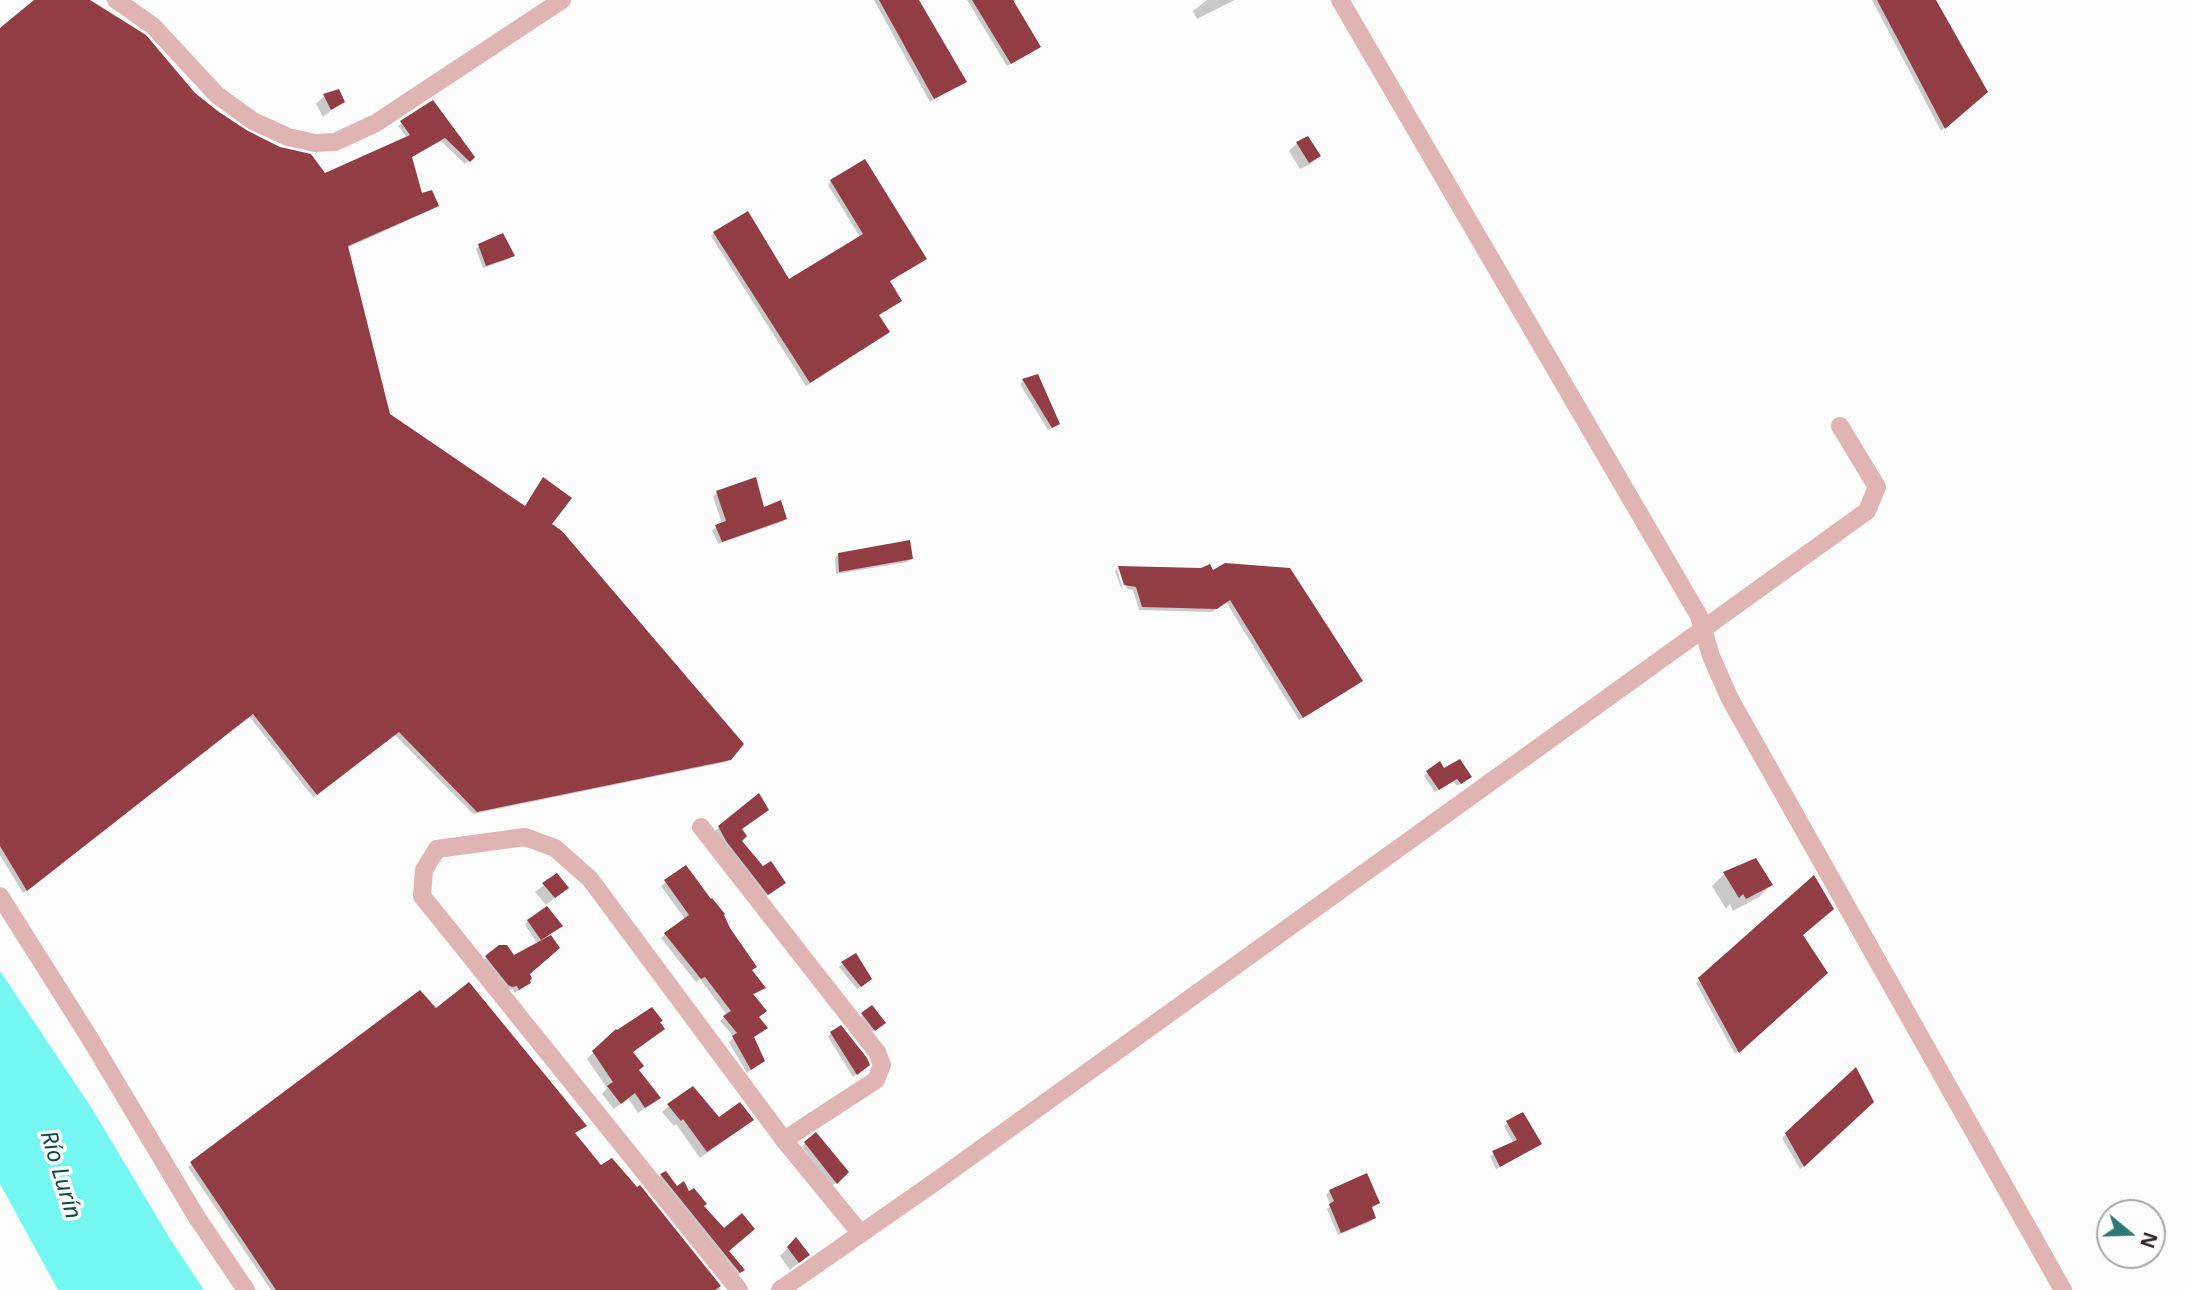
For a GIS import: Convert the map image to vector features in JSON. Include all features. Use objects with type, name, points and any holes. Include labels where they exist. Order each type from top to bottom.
[{"type":"street","points":[[116,0],[153,26],[216,95],[253,121],[288,137],[315,143],[335,142],[376,123],[562,0]]},
{"type":"street","points":[[1340,0],[1699,616],[1711,656],[1730,699],[2063,1290]]},
{"type":"street","points":[[780,1290],[1867,511],[1877,488],[1840,426]]},
{"type":"street","points":[[701,827],[877,1052],[882,1065],[876,1080],[784,1140]]},
{"type":"street","points":[[739,1290],[422,897],[424,870],[437,849],[525,837],[555,848],[590,879],[784,1140],[861,1234]]},
{"type":"street","points":[[0,896],[89,1037],[196,1216],[246,1290]]},
{"type":"water","name":"Río Lurín","points":[[0,971],[91,1107],[204,1290],[58,1290],[0,1184]]},
{"type":"building","points":[[34,0],[90,0],[146,35],[195,93],[219,112],[280,147],[311,154],[325,173],[410,135],[400,121],[433,100],[475,157],[470,162],[445,138],[412,157],[422,193],[432,190],[439,206],[348,246],[390,414],[525,506],[543,477],[572,498],[552,524],[562,531],[744,744],[731,760],[477,812],[399,732],[317,795],[253,714],[27,891],[0,846],[0,28]]},
{"type":"building","points":[[879,0],[919,0],[967,82],[934,99]]},
{"type":"building","points":[[972,0],[1013,0],[1041,47],[1011,64]]},
{"type":"building","points":[[1877,0],[1936,0],[1988,92],[1945,129]]},
{"type":"building","points":[[339,89],[345,102],[331,110],[323,94]]},
{"type":"building","points":[[1308,136],[1321,156],[1309,163],[1296,142]]},
{"type":"building","points":[[865,159],[927,259],[890,281],[902,301],[879,315],[890,332],[810,383],[713,232],[748,211],[789,279],[863,234],[830,180]]},
{"type":"building","points":[[503,233],[515,256],[486,266],[478,244]]},
{"type":"building","points":[[1038,374],[1060,424],[1052,428],[1022,379]]},
{"type":"building","points":[[756,477],[764,507],[781,500],[787,519],[722,542],[715,525],[726,521],[716,491]]},
{"type":"building","points":[[910,540],[913,559],[839,572],[838,553]]},
{"type":"building","points":[[1225,563],[1290,568],[1363,681],[1303,718],[1230,600],[1217,609],[1142,607],[1136,587],[1124,585],[1118,566],[1201,568],[1210,564],[1213,570]]},
{"type":"building","points":[[1460,759],[1472,777],[1461,784],[1457,779],[1439,790],[1426,771],[1440,761],[1444,768]]},
{"type":"building","points":[[759,793],[769,810],[742,829],[747,836],[742,841],[763,866],[771,861],[786,883],[768,895],[726,841],[718,826]]},
{"type":"building","points":[[1756,858],[1773,885],[1746,899],[1743,894],[1739,898],[1723,872]]},
{"type":"building","points":[[686,865],[725,914],[730,928],[757,967],[752,970],[766,988],[753,994],[767,1011],[759,1017],[768,1028],[754,1037],[765,1061],[751,1070],[732,1036],[737,1033],[723,1016],[731,1011],[705,977],[701,979],[664,933],[689,915],[664,880]]},
{"type":"building","points":[[557,873],[569,888],[555,898],[542,883]]},
{"type":"building","points":[[1814,875],[1834,909],[1803,935],[1828,973],[1739,1053],[1698,978]]},
{"type":"building","points":[[547,906],[563,926],[541,940],[527,920]]},
{"type":"building","points":[[551,935],[560,948],[530,974],[531,983],[519,990],[517,986],[508,985],[485,956],[499,945],[507,945],[514,955]]},
{"type":"building","points":[[856,953],[872,979],[861,987],[841,962]]},
{"type":"building","points":[[469,982],[587,1126],[575,1133],[601,1165],[612,1158],[637,1187],[640,1185],[721,1286],[715,1290],[276,1290],[190,1162],[420,990],[436,1008]]},
{"type":"building","points":[[872,1005],[886,1023],[875,1031],[861,1013]]},
{"type":"building","points":[[652,1007],[663,1021],[660,1022],[665,1029],[633,1052],[644,1066],[639,1070],[661,1098],[645,1108],[635,1093],[621,1104],[607,1086],[613,1082],[592,1051],[616,1029]]},
{"type":"building","points":[[841,1025],[870,1065],[857,1075],[830,1032]]},
{"type":"building","points":[[1856,1067],[1874,1102],[1804,1167],[1785,1133]]},
{"type":"building","points":[[693,1086],[719,1117],[740,1102],[754,1120],[707,1152],[683,1119],[681,1121],[667,1104]]},
{"type":"building","points":[[1523,1112],[1542,1144],[1500,1167],[1492,1151],[1517,1140],[1506,1121]]},
{"type":"building","points":[[816,1132],[849,1172],[837,1184],[804,1142]]},
{"type":"building","points":[[666,1171],[677,1186],[684,1181],[689,1191],[694,1188],[707,1204],[704,1206],[724,1228],[742,1213],[755,1229],[729,1251],[745,1270],[740,1273],[660,1174]]},
{"type":"building","points":[[1367,1173],[1380,1203],[1372,1207],[1376,1218],[1341,1233],[1329,1204],[1334,1201],[1329,1190]]},
{"type":"building","points":[[796,1237],[810,1255],[799,1263],[787,1247]]}]
